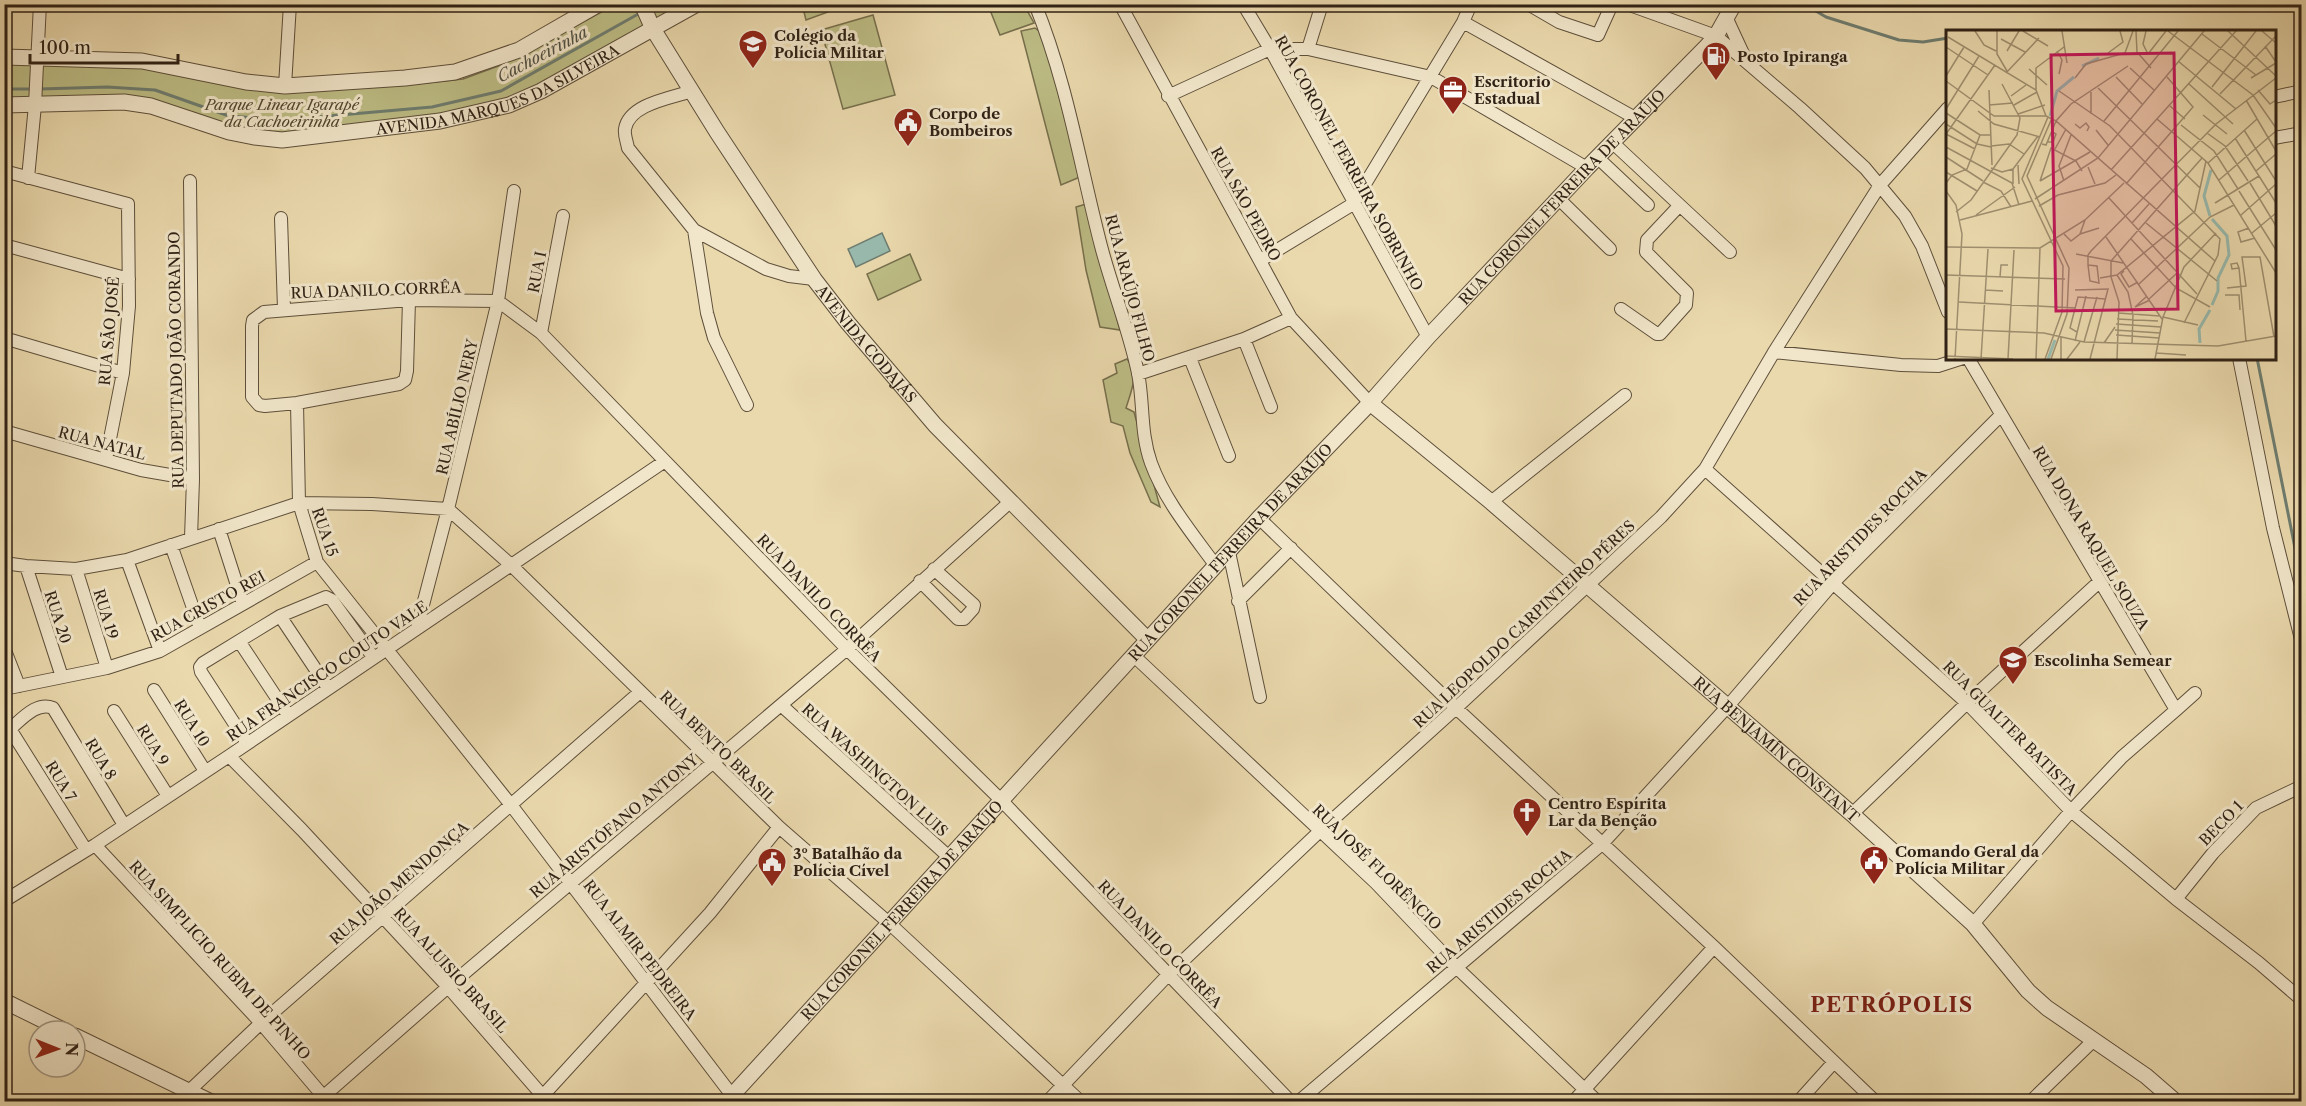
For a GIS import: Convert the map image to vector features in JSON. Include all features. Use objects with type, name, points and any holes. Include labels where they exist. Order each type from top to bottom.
[{"type":"street","points":[[4,171],[28,178],[40,4]]},
{"type":"street","points":[[285,86],[290,4]]},
{"type":"street","name":"AVENIDA MARQUES DA SILVEIRA","points":[[4,57],[36,61],[142,61],[246,82],[285,86],[405,78],[455,72],[519,50],[599,4]]},
{"type":"street","name":"AVENIDA CODAJÁS","points":[[642,4],[692,91],[814,279],[848,323],[935,425],[1147,639]]},
{"type":"street","name":"AVENIDA MARQUES DA SILVEIRA","points":[[4,105],[35,102],[124,102],[151,106],[229,132],[282,140],[388,129],[440,121],[509,105],[541,91],[652,25],[697,4]]},
{"type":"street","name":"RUA ARAÚJO FILHO","points":[[1035,4],[1048,37],[1067,103],[1102,246],[1138,374],[1141,425],[1151,463],[1169,502],[1216,566]]},
{"type":"street","name":"RUA SÃO PEDRO","points":[[1120,4],[1168,96],[1261,260],[1291,318],[1370,403]]},
{"type":"street","name":"RUA CORONEL FERREIRA SOBRINHO","points":[[1243,4],[1428,337]]},
{"type":"street","points":[[1308,49],[1322,4]]},
{"type":"street","points":[[1261,260],[1353,204],[1463,22],[1471,4]]},
{"type":"street","points":[[1528,4],[1559,22],[1598,35],[1612,4]]},
{"type":"street","points":[[1626,4],[1716,36],[1865,168],[1905,216],[1922,246],[1946,309]]},
{"type":"street","name":"RUA CORONEL FERREIRA DE ARAÚJO","points":[[732,1099],[1132,655],[1370,403],[1428,337],[1716,36],[1734,4]]},
{"type":"street","points":[[1727,19],[1748,63]]},
{"type":"street","points":[[1463,22],[1637,119]]},
{"type":"street","points":[[1168,96],[1270,49],[1308,49],[1431,76],[1593,163],[1648,205]]},
{"type":"street","points":[[692,91],[643,108],[629,118],[625,131],[628,148],[694,230],[766,269],[789,276],[814,279]]},
{"type":"street","points":[[2276,97],[2301,91]]},
{"type":"street","name":"RUA LEOPOLDO CARPINTEIRO PÉRES","points":[[1047,1101],[1064,1086],[1168,975],[1320,831],[1661,518],[1705,469],[1774,352],[1880,185],[1946,109]]},
{"type":"street","points":[[2276,138],[2301,133]]},
{"type":"street","points":[[1613,142],[1730,252]]},
{"type":"street","name":"RUA SÃO JOSÉ","points":[[28,178],[128,204],[129,306],[123,373],[106,459]]},
{"type":"street","name":"RUA DEPUTADO JOÃO CORANDO","points":[[190,181],[193,479],[191,538]]},
{"type":"street","name":"RUA ABÍLIO NERY","points":[[417,628],[498,301],[514,191]]},
{"type":"street","points":[[1560,199],[1610,249]]},
{"type":"street","points":[[1621,309],[1656,334],[1660,334],[1686,305],[1688,293],[1646,252],[1645,246],[1647,240],[1679,206]]},
{"type":"street","name":"RUA I","points":[[541,333],[563,216]]},
{"type":"street","points":[[281,218],[284,309]]},
{"type":"street","points":[[694,230],[707,313],[714,338],[747,405]]},
{"type":"street","points":[[4,245],[129,279]]},
{"type":"street","points":[[297,403],[385,388],[405,380],[409,300]]},
{"type":"street","name":"RUA DANILO CORRÊA","points":[[297,403],[265,406],[260,405],[252,397],[252,326],[253,320],[264,312],[409,300],[498,301],[541,333],[847,649],[1001,800],[1291,1101]]},
{"type":"street","points":[[1138,374],[1244,339],[1291,318]]},
{"type":"street","points":[[4,339],[123,373]]},
{"type":"street","points":[[1244,339],[1271,407]]},
{"type":"street","points":[[1774,352],[1901,365],[1938,366],[1957,360]]},
{"type":"street","points":[[1190,358],[1230,456]]},
{"type":"street","name":"RUA DONA RAQUEL SOUZA","points":[[1969,360],[2176,710]]},
{"type":"street","points":[[2239,360],[2273,528],[2301,643]]},
{"type":"street","points":[[1491,502],[1625,395]]},
{"type":"street","name":"RUA 15","points":[[297,403],[300,503],[317,562],[386,648]]},
{"type":"street","name":"RUA BENJAMÍN CONSTANT","points":[[1370,403],[1491,502],[1852,814],[1973,924],[2028,991],[2047,1008],[2146,1076],[2176,1101]]},
{"type":"street","name":"RUA ARISTIDES ROCHA","points":[[1299,1101],[1602,844],[1728,706],[1834,582],[2001,415]]},
{"type":"street","name":"RUA NATAL","points":[[4,431],[141,470],[193,479]]},
{"type":"street","name":"RUA FRANCISCO COUTO VALE","points":[[4,901],[229,756],[665,461]]},
{"type":"street","name":"RUA GUALTER BATISTA","points":[[1705,469],[1967,703],[2071,811],[2176,899],[2259,963],[2301,1000]]},
{"type":"street","name":"RUA ARISTÓFANO ANTONY","points":[[320,1099],[448,987],[847,649],[1011,501]]},
{"type":"street","points":[[4,563],[76,569],[127,560],[300,503],[372,504],[448,509]]},
{"type":"street","name":"RUA BENTO BRASIL","points":[[448,509],[511,565],[779,827],[889,923],[1081,1101]]},
{"type":"street","points":[[1259,518],[1456,708],[1875,1101]]},
{"type":"street","points":[[219,529],[243,604]]},
{"type":"street","points":[[171,545],[200,628]]},
{"type":"street","points":[[1238,601],[1292,548]]},
{"type":"street","points":[[1229,552],[1260,697]]},
{"type":"street","points":[[127,560],[160,651]]},
{"type":"street","name":"RUA CRISTO REI","points":[[4,689],[107,668],[160,651],[317,562]]},
{"type":"street","name":"RUA 20","points":[[26,566],[62,677]]},
{"type":"street","name":"RUA 19","points":[[76,569],[107,668]]},
{"type":"street","points":[[920,582],[958,620],[964,620],[974,609],[973,604],[934,569]]},
{"type":"street","points":[[1852,814],[1967,703],[2099,582]]},
{"type":"street","points":[[247,743],[200,667],[203,663],[280,616],[326,597],[332,600],[373,657]]},
{"type":"street","points":[[280,616],[328,688]]},
{"type":"street","points":[[239,641],[288,715]]},
{"type":"street","points":[[4,648],[19,686]]},
{"type":"street","name":"RUA ALMIR PEDREIRA","points":[[386,648],[511,805],[732,1099]]},
{"type":"street","name":"RUA JOSÉ FLORÊNCIO","points":[[1132,655],[1376,883],[1456,967],[1598,1101]]},
{"type":"street","name":"RUA 10","points":[[154,690],[205,771]]},
{"type":"street","name":"RUA JOÃO MENDONÇA","points":[[186,1097],[261,1023],[640,692]]},
{"type":"street","points":[[1973,924],[2071,811],[2122,757],[2195,693]]},
{"type":"street","name":"RUA WASHINGTON LUIS","points":[[781,705],[949,857]]},
{"type":"street","name":"RUA 7","points":[[53,708],[48,706],[39,708],[10,729],[90,847]]},
{"type":"street","name":"RUA 8","points":[[53,708],[124,825]]},
{"type":"street","name":"RUA 9","points":[[114,711],[168,796]]},
{"type":"street","name":"RUA ALUISIO BRASIL","points":[[229,756],[448,987],[543,1100]]},
{"type":"street","name":"BECO 1","points":[[2176,899],[2212,853],[2256,808],[2301,786]]},
{"type":"street","points":[[543,1100],[710,913],[779,827]]},
{"type":"street","name":"RUA SIMPLICIO RUBIM DE PINHO","points":[[90,847],[261,1023],[320,1099]]},
{"type":"street","points":[[1573,1101],[1713,947]]},
{"type":"street","points":[[4,1001],[41,1019]]},
{"type":"street","points":[[2030,1101],[2094,1040]]},
{"type":"street","points":[[87,1043],[186,1097],[211,1101]]},
{"type":"street","points":[[1798,1101],[1834,1062]]},
{"type":"green space","points":[[802,4],[847,4],[847,5],[806,20]]},
{"type":"green space","name":"Parque Linear Igarapé da Cachoeirinha","points":[[614,5],[684,5],[510,102],[429,118],[283,134],[224,124],[165,104],[5,99],[4,60],[110,61],[286,93],[463,79],[501,65],[534,49]]},
{"type":"green space","points":[[988,5],[1024,5],[1034,23],[1000,35]]},
{"type":"green space","points":[[873,15],[895,95],[843,109],[821,30]]},
{"type":"green space","points":[[1035,28],[1043,34],[1080,177],[1061,185],[1021,31]]},
{"type":"green space","points":[[1086,204],[1120,330],[1100,327],[1086,270],[1076,207]]},
{"type":"green space","points":[[910,254],[921,280],[878,300],[867,274]]},
{"type":"green space","points":[[1127,359],[1134,377],[1126,408],[1134,412],[1160,507],[1151,502],[1130,453],[1123,426],[1111,422],[1103,380],[1117,373],[1115,364]]},
{"type":"shaded area","points":[[882,233],[890,251],[856,267],[848,249]]},
{"type":"waterway","name":"Cachoeirinha","points":[[648,9],[657,4]]},
{"type":"waterway","name":"Cachoeirinha","points":[[1804,4],[1826,17],[1899,40],[1923,42],[1946,38]]},
{"type":"waterway","name":"Cachoeirinha","points":[[40,89],[107,87],[155,90],[229,116],[283,120],[432,107],[501,91],[640,13]]},
{"type":"waterway","name":"Cachoeirinha","points":[[4,89],[34,89]]},
{"type":"waterway","name":"Cachoeirinha","points":[[2257,360],[2302,583]]},
{"type":"place","name":"Colégio da Polícia Militar","points":[[753,70]]},
{"type":"place","name":"Posto Ipiranga","points":[[1716,82]]},
{"type":"place","name":"Escritorio Estadual","points":[[1453,116]]},
{"type":"place","name":"Corpo de Bombeiros","points":[[908,148]]},
{"type":"place","name":"Escolinha Semear","points":[[2013,686]]},
{"type":"place","name":"Centro Espírita Lar da Benção","points":[[1527,838]]},
{"type":"place","name":"Comando Geral da Polícia Militar","points":[[1874,886]]},
{"type":"place","name":"3º Batalhão da Polícia Cível","points":[[772,888]]},
{"type":"district","name":"PETRÓPOLIS","points":[[1892,1004]]}]
